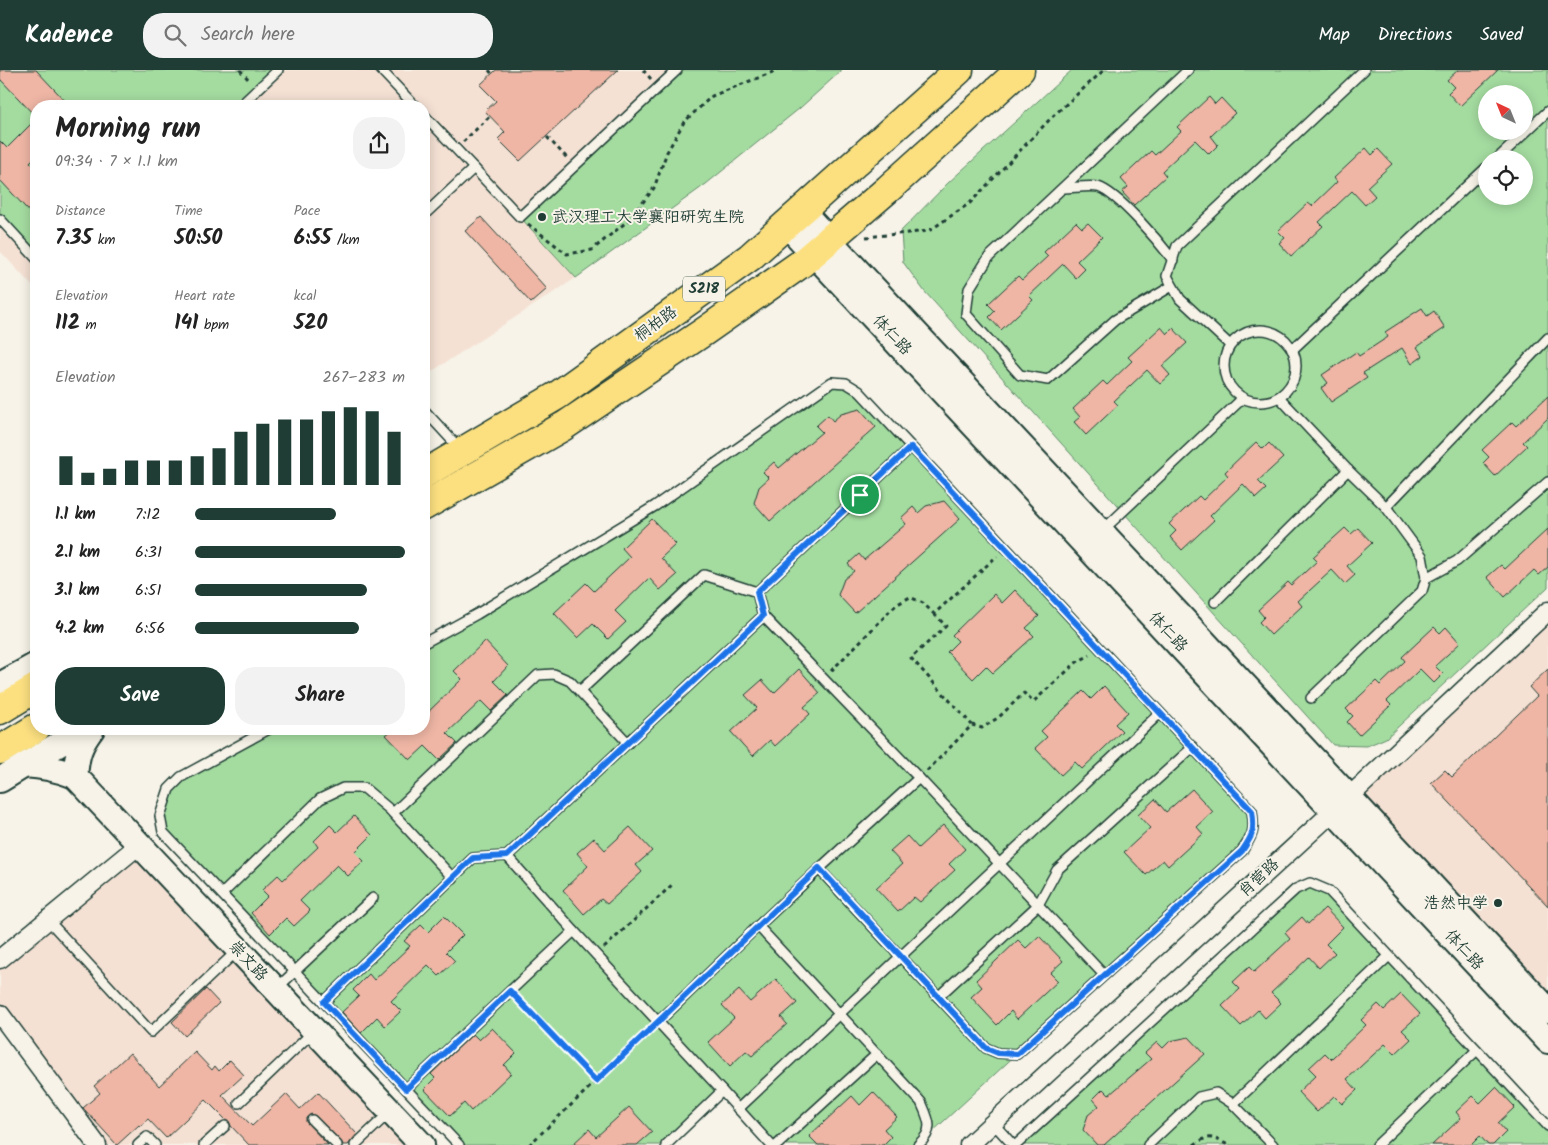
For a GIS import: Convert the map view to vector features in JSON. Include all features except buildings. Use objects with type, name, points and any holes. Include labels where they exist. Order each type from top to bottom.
[{"type":"main road","name":"桐柏路","points":[[430,471],[558,395],[750,257],[959,70]]},
{"type":"main road","points":[[430,503],[564,426],[802,263],[888,189],[1020,70]]},
{"type":"main road","points":[[0,710],[30,692]]},
{"type":"main road","points":[[0,750],[30,732]]},
{"type":"street","name":"体仁路","points":[[794,217],[1341,803],[1548,1010]]},
{"type":"street","name":"体仁路","points":[[821,246],[1101,532],[1341,803],[1548,1041]]},
{"type":"street","name":"肖营路","points":[[969,1145],[1548,611]]},
{"type":"street","points":[[0,685],[30,668]]},
{"type":"street","points":[[0,780],[74,735]]},
{"type":"street","points":[[24,765],[59,769],[75,776],[78,752],[88,735]]},
{"type":"street","name":"崇文路","points":[[75,776],[422,1145]]},
{"type":"street","points":[[0,959],[139,845]]},
{"type":"street","points":[[0,1014],[97,1145]]},
{"type":"lane","points":[[246,100],[278,70]]},
{"type":"lane","points":[[381,70],[409,100]]},
{"type":"lane","points":[[430,121],[520,217],[677,70]]},
{"type":"lane","points":[[1172,286],[1115,320],[1048,380],[1020,375],[966,314],[969,289],[989,257],[1188,70]]},
{"type":"lane","points":[[1230,345],[1180,299],[1172,286],[1167,276],[1177,246],[1364,70]]},
{"type":"lane","points":[[1506,150],[1548,111]]},
{"type":"lane","points":[[430,209],[474,168]]},
{"type":"lane","points":[[1292,350],[1478,176]]},
{"type":"lane","points":[[1063,188],[1098,188],[1115,197],[1159,242],[1173,260]]},
{"type":"lane","points":[[0,220],[30,252]]},
{"type":"lane","points":[[1260,330],[1271,332],[1281,336],[1292,350],[1296,366],[1294,378],[1288,389],[1279,397],[1267,402],[1254,402],[1242,398],[1232,391],[1226,380],[1223,368],[1225,355],[1230,345],[1238,337],[1248,332],[1260,330]]},
{"type":"lane","points":[[1386,507],[1548,338]]},
{"type":"lane","points":[[430,640],[478,614],[654,506],[832,382],[846,383],[859,391],[1252,811],[1254,826],[1252,837],[1242,851],[1017,1054],[998,1053],[986,1048],[819,868]]},
{"type":"lane","points":[[1279,397],[1386,507],[1422,556],[1426,578],[1422,591],[1311,698]]},
{"type":"lane","points":[[1101,532],[1242,398]]},
{"type":"lane","points":[[430,417],[462,452]]},
{"type":"lane","points":[[757,592],[911,447]]},
{"type":"lane","points":[[1215,602],[1348,470]]},
{"type":"lane","points":[[1426,578],[1457,561],[1548,482]]},
{"type":"lane","points":[[580,691],[704,574],[757,592]]},
{"type":"lane","points":[[757,592],[763,616],[919,778],[1104,975]]},
{"type":"lane","points":[[324,1002],[473,858],[507,856],[763,616]]},
{"type":"lane","points":[[393,813],[538,675],[554,674],[570,681],[628,743]]},
{"type":"lane","points":[[738,1109],[1160,713]]},
{"type":"lane","points":[[258,735],[181,777],[169,789],[160,816],[163,832],[459,1145]]},
{"type":"lane","points":[[938,997],[1038,905],[1057,870],[1192,748]]},
{"type":"lane","points":[[658,1022],[819,868],[919,778]]},
{"type":"lane","points":[[222,894],[320,799],[343,788],[364,788],[393,813],[453,878]]},
{"type":"lane","points":[[507,856],[771,1145]]},
{"type":"lane","points":[[993,1123],[1015,1145],[1296,889],[1310,883],[1329,891],[1548,1126]]},
{"type":"lane","points":[[276,990],[373,898]]},
{"type":"lane","points":[[48,920],[151,1032],[238,950]]},
{"type":"lane","points":[[758,926],[921,1102],[930,1122],[926,1138],[918,1145]]},
{"type":"lane","points":[[406,1089],[574,931]]},
{"type":"lane","points":[[1233,1104],[1389,956]]},
{"type":"lane","points":[[238,1103],[314,1031]]},
{"type":"lane","points":[[1377,1145],[1477,1050]]},
{"type":"lane","points":[[777,1145],[877,1054]]},
{"type":"lane","points":[[666,1145],[722,1091]]},
{"type":"lane","points":[[1148,1145],[1199,1097],[1216,1093],[1233,1104],[1273,1145]]},
{"type":"lane","points":[[355,1145],[391,1112]]},
{"type":"lane","points":[[312,1120],[337,1145]]},
{"type":"lane","points":[[204,1145],[225,1126]]},
{"type":"lane","points":[[138,1145],[147,1137],[155,1145]]},
{"type":"path","points":[[489,70],[492,74]]},
{"type":"path","points":[[520,217],[567,254],[592,250],[630,219],[654,188],[667,152],[684,122],[712,96],[778,70]]},
{"type":"path","points":[[865,237],[929,230],[970,203],[1052,117],[1104,70]]},
{"type":"path","points":[[456,149],[490,116]]},
{"type":"path","points":[[547,137],[574,166]]},
{"type":"path","points":[[934,614],[1005,548]]},
{"type":"path","points":[[823,678],[896,605],[910,597],[923,603],[946,626],[911,658],[972,725],[982,728],[999,717],[1024,693],[1033,702],[1077,662],[1094,653],[1107,656]]},
{"type":"path","points":[[919,778],[972,725]]},
{"type":"path","points":[[596,955],[673,884]]},
{"type":"path","points":[[510,991],[596,1081]]},
{"type":"path","points":[[529,1145],[658,1022]]},
{"type":"path","points":[[1194,1145],[1204,1138],[1215,1138],[1228,1145]]},
{"type":"shaded area","name":"武汉理工大学襄阳研究生院","points":[[0,70],[842,70],[800,108],[706,184],[576,278],[430,372],[430,100],[30,100],[30,284],[0,251]]},
{"type":"shaded area","name":"浩然中学","points":[[1548,611],[1548,1010],[1349,797]]},
{"type":"shaded area","points":[[139,845],[422,1145],[97,1145],[0,1014],[0,959]]},
{"type":"green space","points":[[0,70],[278,70],[246,100],[30,100],[30,252],[0,219]]},
{"type":"green space","points":[[677,70],[842,70],[800,108],[706,184],[576,278],[520,217]]},
{"type":"green space","points":[[1072,70],[1548,70],[1548,587],[1386,738],[1367,746],[1333,745],[925,292],[903,262],[901,231],[948,183]]},
{"type":"green space","points":[[846,383],[1252,811],[1252,837],[918,1145],[771,1145],[725,1094],[670,1145],[459,1145],[163,832],[160,816],[169,789],[256,735],[430,735],[430,635],[655,506],[820,390]]},
{"type":"green space","points":[[1310,883],[1329,891],[1548,1126],[1548,1145],[1016,1145],[1296,889]]},
{"type":"place","name":"武汉理工大学襄阳研究生院","points":[[542,217]]},
{"type":"place","name":"浩然中学","points":[[1498,903]]},
{"type":"route","points":[[911,447],[1252,811],[1254,826],[1252,837],[1242,851],[1017,1054],[998,1053],[986,1048],[819,868],[596,1081],[510,991],[406,1089],[324,1002],[473,858],[507,856],[763,616],[757,592],[860,495],[911,447]]}]
